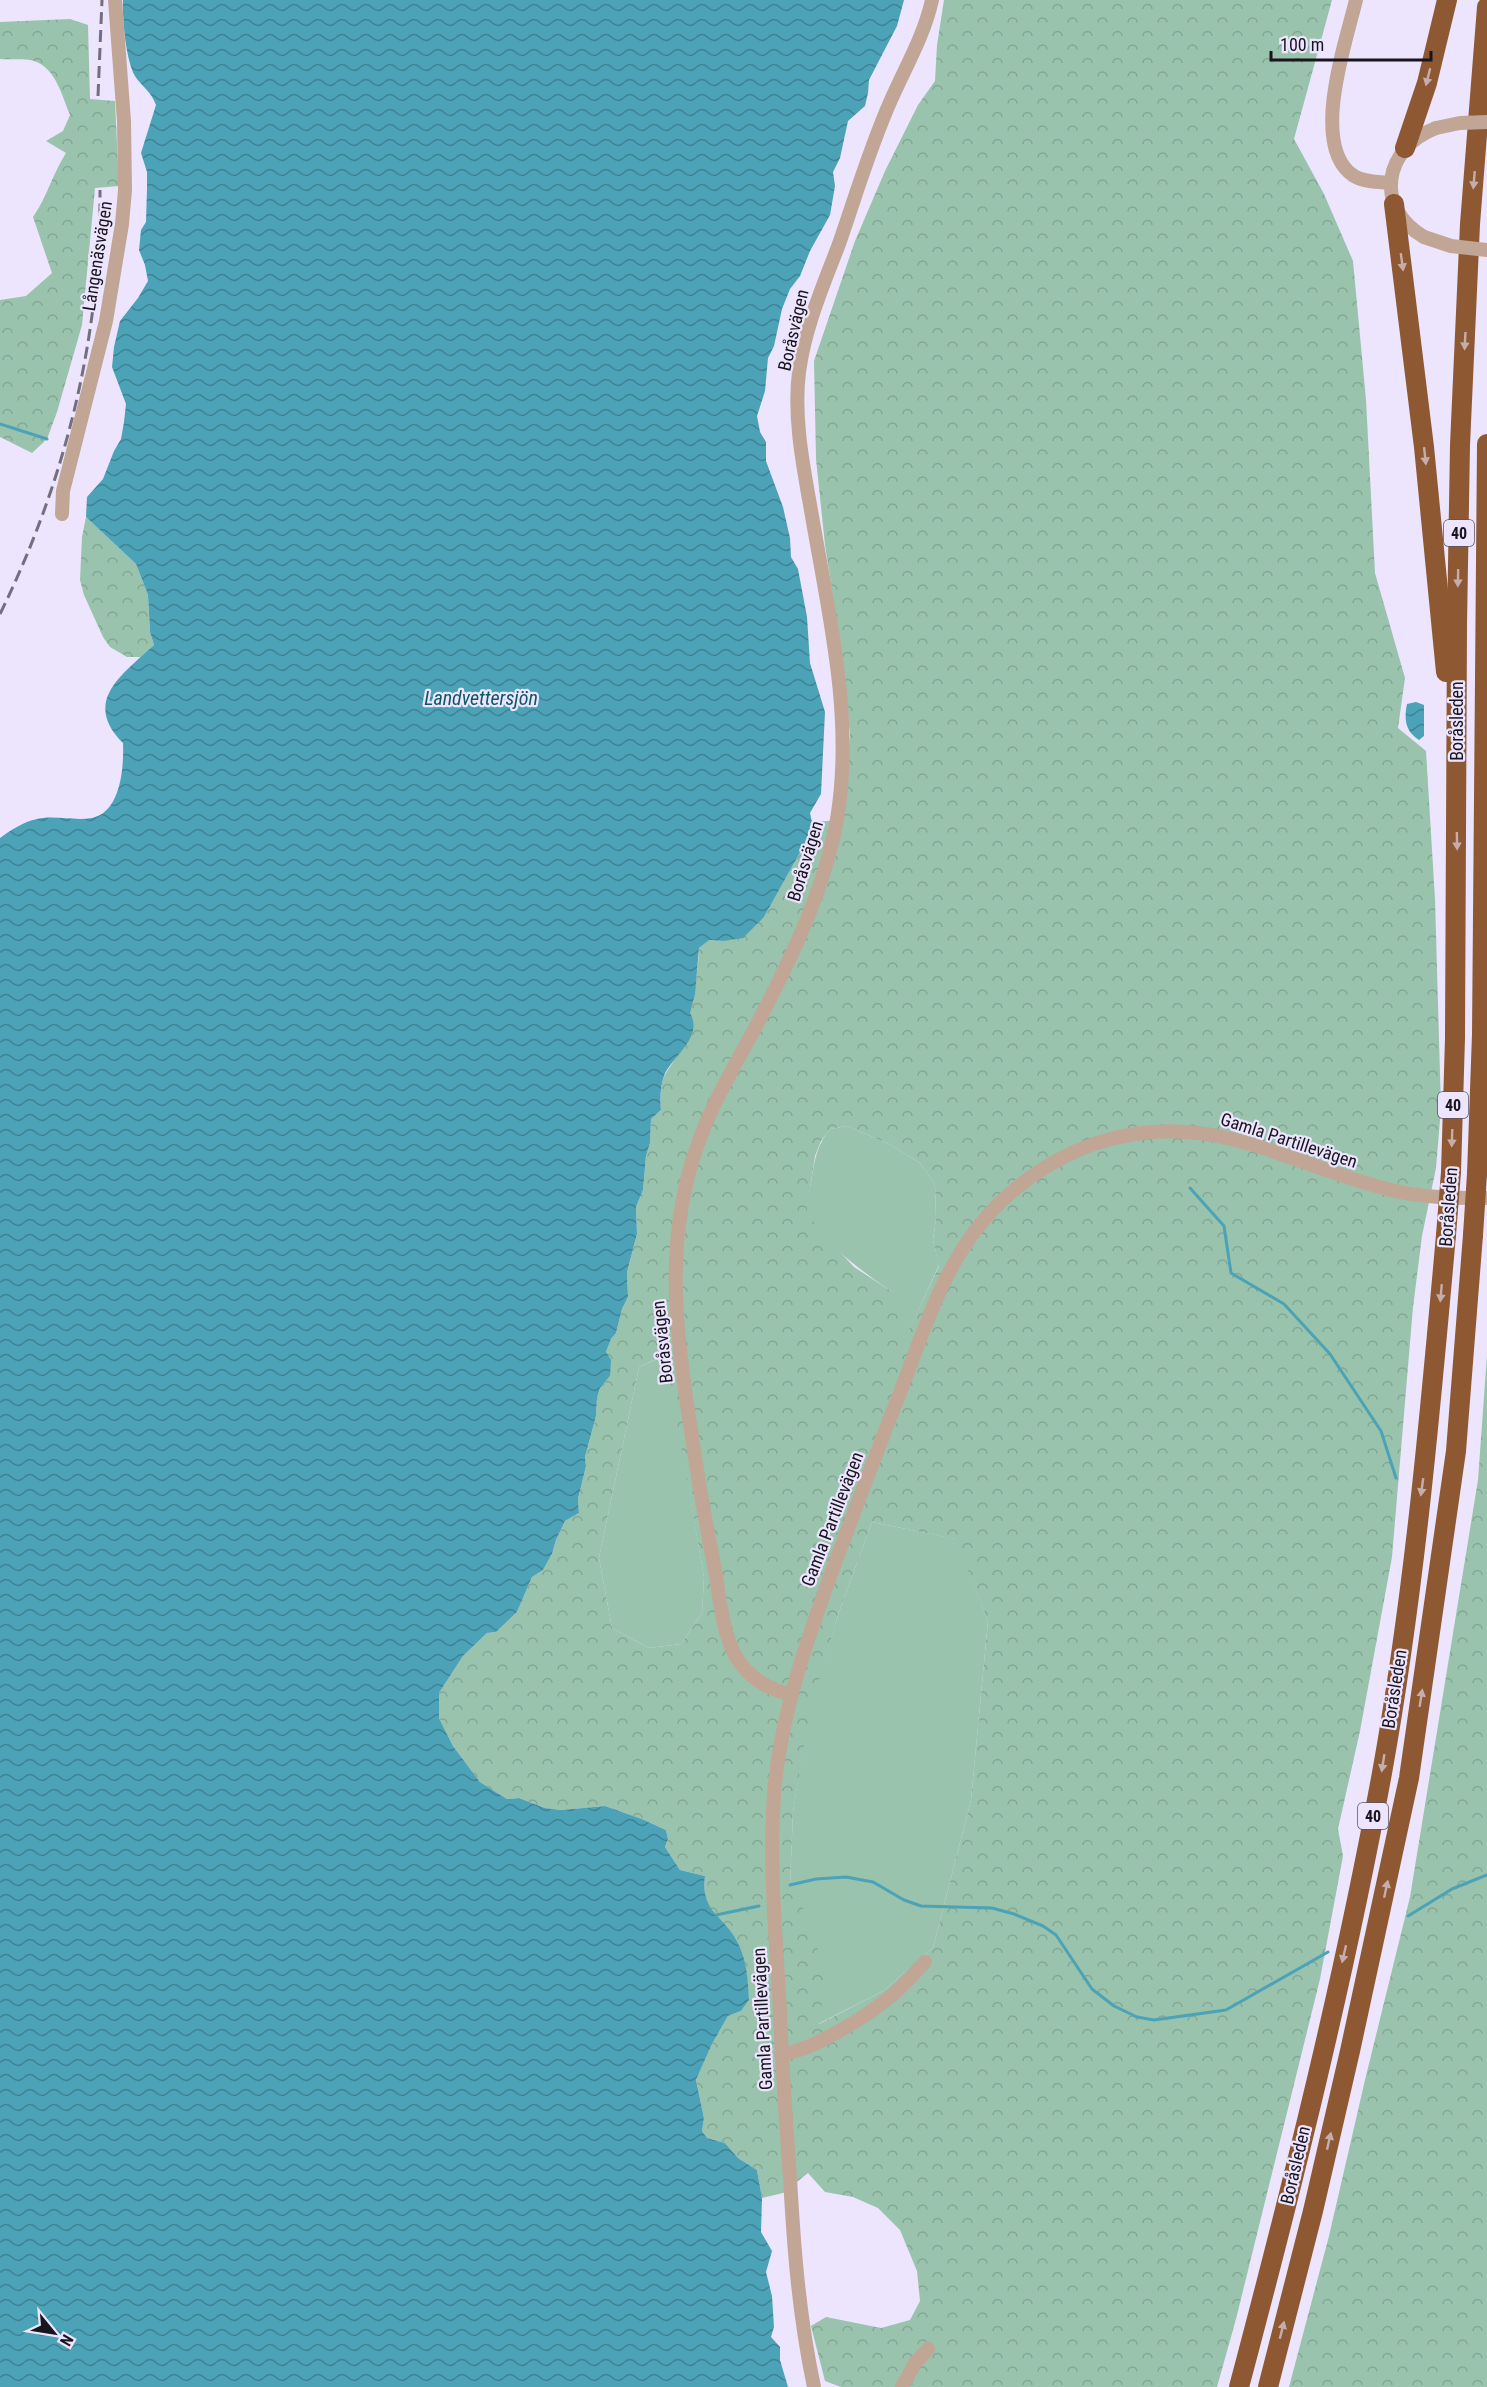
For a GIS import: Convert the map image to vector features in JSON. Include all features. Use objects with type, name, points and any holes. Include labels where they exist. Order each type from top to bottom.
[{"type":"highway","points":[[1405,148],[1427,83],[1447,0]]},
{"type":"highway","name":"Boråsleden","points":[[1239,2387],[1324,2043],[1382,1772],[1403,1635],[1427,1449],[1451,1172],[1456,982],[1460,445],[1470,224],[1487,7]]},
{"type":"highway","points":[[1394,204],[1424,447],[1456,783]]},
{"type":"highway","name":"Boråsleden","points":[[1268,2387],[1313,2211],[1409,1778],[1456,1452],[1477,1174],[1482,1034],[1487,444]]},
{"type":"highway","points":[[1484,786],[1487,763]]},
{"type":"street","name":"Långenäsvägen","points":[[62,513],[63,491],[106,321],[122,224],[125,190],[124,121],[115,0]]},
{"type":"street","name":"Boråsvägen","points":[[791,1695],[763,1685],[748,1675],[733,1654],[727,1635],[709,1540],[678,1343],[674,1297],[676,1250],[681,1206],[699,1141],[726,1080],[801,932],[832,841],[843,761],[841,700],[798,418],[799,375],[808,328],[821,289],[882,121],[926,24],[932,0]]},
{"type":"street","points":[[1356,0],[1332,103],[1330,130],[1339,160],[1354,176],[1364,180],[1390,183]]},
{"type":"street","points":[[1487,122],[1460,123],[1425,132],[1405,148],[1396,163],[1390,183],[1394,204],[1400,217],[1424,237],[1450,246],[1487,250]]},
{"type":"street","name":"Gamla Partillevägen","points":[[814,2387],[803,2335],[796,2273],[782,2054],[774,1870],[774,1809],[779,1755],[791,1695],[824,1592],[939,1294],[964,1246],[977,1227],[1000,1203],[1047,1166],[1097,1143],[1146,1131],[1184,1130],[1211,1133],[1394,1191],[1455,1198],[1487,1198]]},
{"type":"street","points":[[782,2054],[792,2053],[814,2044],[886,2001],[926,1962]]},
{"type":"street","points":[[902,2387],[915,2363],[928,2349]]},
{"type":"green space","points":[[944,0],[1332,0],[1294,139],[1324,194],[1353,261],[1366,400],[1375,573],[1405,678],[1398,728],[1426,751],[1435,899],[1441,1108],[1436,1168],[1422,1236],[1413,1307],[1392,1557],[1360,1731],[1338,1829],[1343,1856],[1320,1979],[1217,2387],[841,2387],[825,2381],[811,2326],[826,2317],[881,2328],[910,2320],[920,2301],[917,2271],[900,2230],[878,2208],[853,2197],[825,2192],[808,2173],[783,2193],[762,2198],[757,2170],[738,2158],[725,2143],[707,2138],[702,2131],[704,2118],[696,2080],[728,2016],[741,2011],[749,2000],[742,1951],[734,1935],[715,1915],[706,1900],[705,1876],[680,1870],[665,1847],[668,1839],[666,1830],[642,1819],[605,1806],[561,1810],[545,1808],[519,1798],[507,1799],[480,1782],[453,1746],[439,1718],[439,1693],[463,1656],[487,1633],[496,1632],[517,1612],[532,1577],[543,1570],[552,1554],[565,1521],[579,1513],[578,1499],[586,1466],[585,1457],[596,1416],[597,1398],[600,1388],[610,1376],[606,1352],[616,1333],[622,1309],[628,1297],[627,1272],[637,1234],[636,1207],[643,1190],[651,1119],[661,1110],[663,1081],[674,1061],[685,1027],[694,988],[699,948],[708,940],[723,941],[764,917],[807,840],[812,822],[842,820],[850,735],[842,655],[825,545],[816,459],[814,361],[855,241],[885,171],[918,105],[935,81],[937,45]],"holes":[[[847,1126],[889,1144],[920,1163],[935,1185],[936,1219],[933,1240],[939,1266],[905,1338],[896,1325],[901,1309],[891,1291],[854,1267],[817,1227],[807,1208],[815,1156],[821,1141],[830,1129]],[[665,1355],[704,1577],[702,1613],[681,1644],[649,1648],[612,1628],[599,1558],[639,1367]],[[872,1522],[955,1539],[988,1621],[971,1800],[933,1948],[883,1991],[819,2024],[826,1975],[806,1914],[790,1885],[793,1812],[810,1710],[838,1615]]]},
{"type":"green space","points":[[70,19],[88,25],[90,99],[115,101],[119,186],[95,188],[82,325],[47,439],[32,453],[0,437],[0,300],[26,296],[52,273],[33,217],[66,153],[46,141],[63,131],[70,115],[53,76],[42,65],[30,60],[0,59],[0,22]]},
{"type":"green space","points":[[86,517],[136,564],[148,595],[150,632],[154,645],[141,657],[127,657],[110,647],[84,595],[80,580],[82,537]]},
{"type":"green space","points":[[847,1126],[889,1144],[920,1163],[935,1185],[936,1219],[933,1240],[939,1265],[905,1339],[895,1325],[891,1291],[829,1242],[810,1218],[807,1208],[814,1163],[820,1145],[830,1129]]},
{"type":"green space","points":[[666,1355],[704,1577],[702,1613],[681,1644],[649,1648],[612,1628],[599,1558],[639,1367]]},
{"type":"green space","points":[[1487,1355],[1487,2387],[1289,2387],[1329,2236],[1410,1897],[1478,1480]]},
{"type":"green space","points":[[872,1522],[956,1539],[988,1621],[971,1800],[933,1948],[883,1991],[818,2024],[790,1885],[793,1812],[809,1710],[838,1615]]},
{"type":"water","name":"Landvettersjön","points":[[123,0],[904,0],[897,26],[869,80],[865,106],[848,121],[840,158],[833,172],[835,186],[830,215],[810,251],[800,276],[790,289],[782,309],[774,346],[768,358],[765,391],[757,416],[760,432],[766,442],[766,461],[783,507],[790,538],[791,557],[798,569],[807,617],[810,663],[825,712],[821,794],[810,813],[812,822],[807,840],[764,917],[743,938],[723,941],[709,940],[699,948],[695,994],[690,1013],[693,1031],[690,1039],[664,1076],[661,1110],[651,1119],[643,1190],[636,1207],[637,1234],[627,1272],[628,1297],[622,1309],[616,1333],[606,1352],[611,1360],[610,1376],[600,1388],[597,1398],[596,1416],[585,1457],[586,1466],[578,1499],[579,1513],[565,1521],[552,1554],[543,1570],[532,1577],[517,1612],[496,1632],[487,1633],[463,1656],[439,1693],[439,1718],[453,1746],[480,1782],[507,1799],[519,1798],[545,1808],[561,1810],[605,1806],[642,1819],[666,1830],[668,1839],[665,1847],[680,1870],[705,1876],[706,1899],[715,1914],[734,1935],[742,1951],[747,1972],[749,2000],[741,2011],[728,2016],[696,2080],[704,2118],[702,2131],[707,2138],[725,2143],[738,2158],[757,2170],[762,2198],[761,2232],[772,2251],[766,2272],[772,2296],[774,2327],[771,2337],[780,2347],[780,2360],[788,2387],[0,2387],[0,838],[32,820],[92,818],[102,814],[109,807],[119,787],[123,764],[123,743],[111,728],[106,714],[106,701],[119,678],[154,645],[150,632],[148,595],[136,564],[86,517],[87,497],[103,479],[121,439],[124,422],[126,404],[112,367],[120,321],[148,281],[139,250],[141,230],[146,222],[147,189],[147,172],[141,153],[156,105],[133,73],[130,64],[124,29]]},
{"type":"water","points":[[1416,702],[1424,705],[1424,736],[1419,740],[1408,729],[1406,720],[1407,704]]},
{"type":"waterway","points":[[0,424],[47,439]]},
{"type":"waterway","points":[[1190,1188],[1224,1226],[1231,1273],[1284,1304],[1330,1354],[1381,1431],[1396,1478]]},
{"type":"waterway","points":[[1408,1916],[1452,1889],[1487,1875]]},
{"type":"waterway","points":[[790,1885],[816,1879],[846,1877],[873,1882],[904,1900],[921,1906],[992,1908],[1014,1914],[1043,1926],[1056,1935],[1092,1989],[1114,2006],[1137,2017],[1154,2020],[1226,2010],[1328,1952]]},
{"type":"waterway","points":[[716,1915],[759,1906]]},
{"type":"railway","points":[[98,96],[102,0]]},
{"type":"railway","points":[[0,614],[43,513],[75,408],[94,300],[99,245],[100,190]]}]
